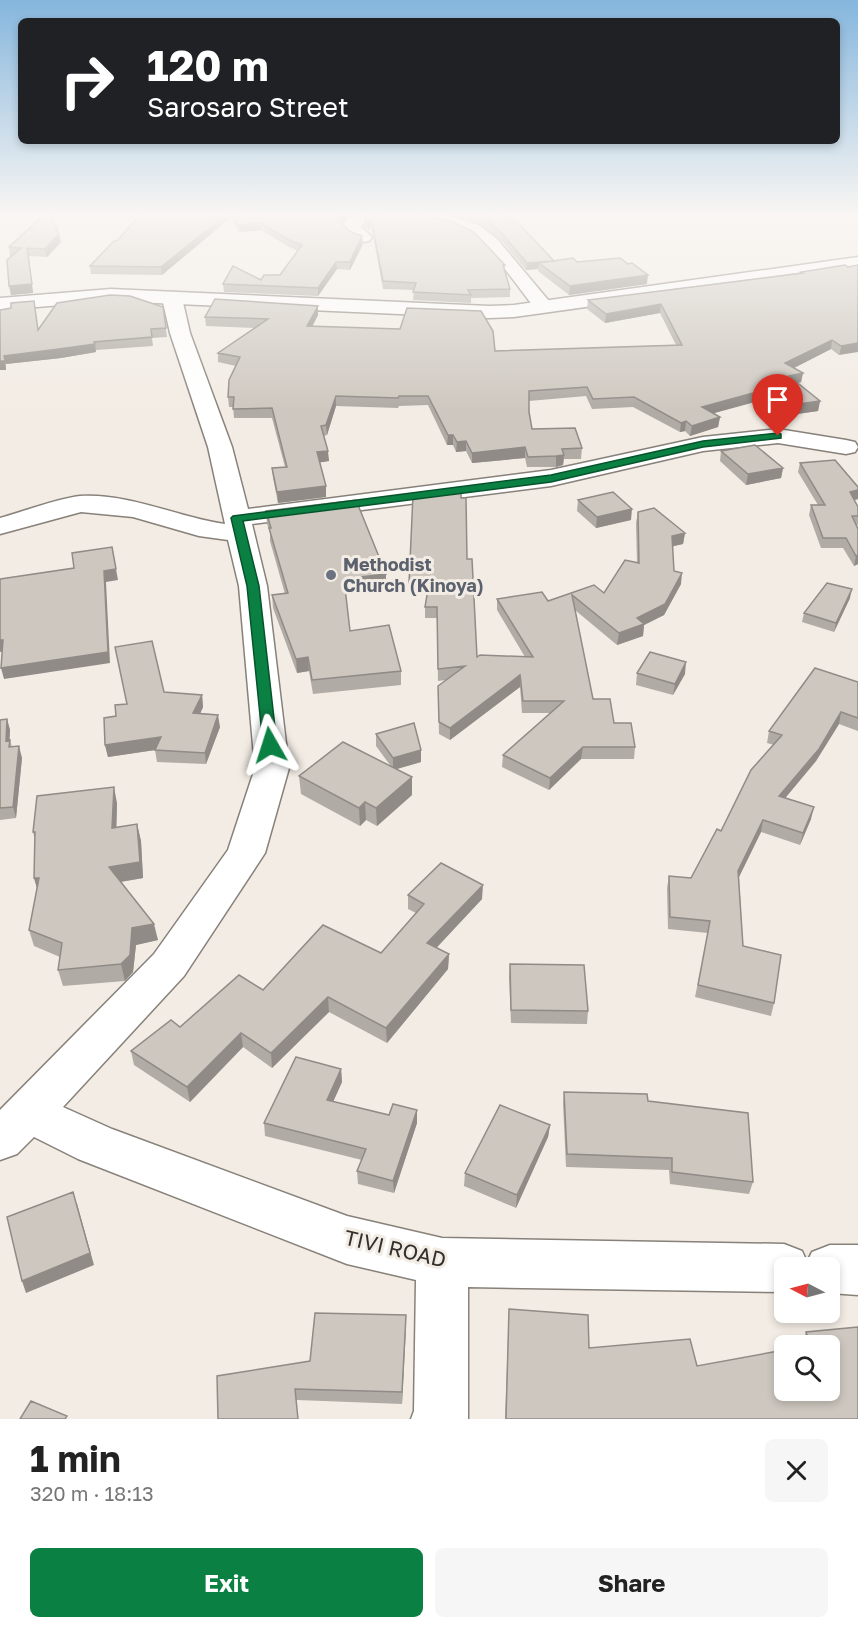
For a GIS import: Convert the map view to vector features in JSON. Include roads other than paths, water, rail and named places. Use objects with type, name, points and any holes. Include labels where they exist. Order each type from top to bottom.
[{"type":"street","points":[[521,279],[544,307]]},
{"type":"street","points":[[0,304],[81,296],[489,312],[544,307],[742,279]]},
{"type":"street","points":[[15,1126],[169,965],[246,853],[272,768],[253,586],[220,447],[180,333],[172,298]]},
{"type":"street","points":[[0,526],[80,504],[135,509],[199,528],[239,526],[551,478],[703,444],[778,436],[846,447]]},
{"type":"street","name":"TIVI ROAD","points":[[15,1126],[95,1144],[347,1240],[442,1262],[774,1268]]},
{"type":"street","points":[[440,1419],[442,1415],[442,1262]]},
{"type":"street","points":[[840,1269],[858,1270]]},
{"type":"place","name":"Methodist Church (Kinoya)","points":[[331,575]]}]
